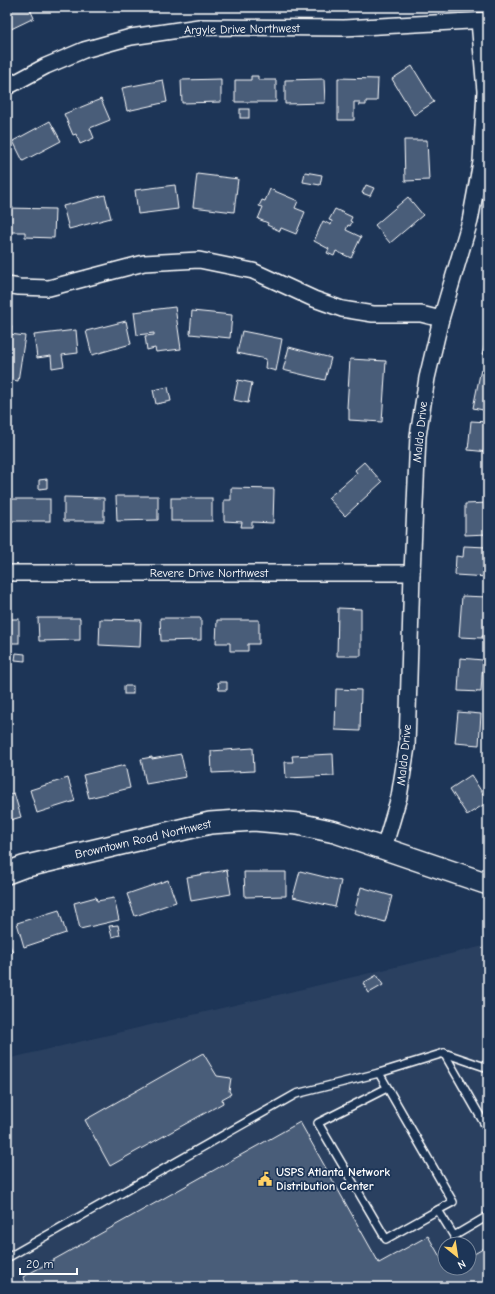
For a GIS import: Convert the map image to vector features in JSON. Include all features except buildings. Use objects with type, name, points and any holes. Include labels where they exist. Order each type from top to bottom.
[{"type":"street","name":"Argyle Drive Northwest","points":[[7,87],[46,66],[84,50],[138,36],[199,28],[344,28],[484,20]]},
{"type":"street","name":"Maldo Drive","points":[[384,848],[399,797],[407,747],[418,436],[427,378],[441,319],[470,221],[481,162],[485,91],[484,20]]},
{"type":"street","points":[[7,285],[49,288],[144,263],[199,260],[253,271],[314,300],[342,309],[373,314],[421,314],[441,319]]},
{"type":"street","name":"Revere Drive Northwest","points":[[7,573],[412,572]]},
{"type":"street","name":"Browntown Road Northwest","points":[[7,873],[23,867],[210,823],[254,820],[298,824],[335,832],[488,884]]},
{"type":"lane","points":[[444,1053],[488,1130]]},
{"type":"lane","points":[[7,1258],[296,1094],[378,1073],[444,1053],[488,1068]]},
{"type":"lane","points":[[378,1073],[387,1088],[453,1202],[386,1239],[318,1123],[387,1088]]},
{"type":"lane","points":[[438,1210],[454,1236],[488,1216]]},
{"type":"shaded area","points":[[488,945],[488,1287],[7,1287],[7,1059]]},
{"type":"place","name":"USPS Atlanta Network Distribution Center","points":[[265,1179]]}]
